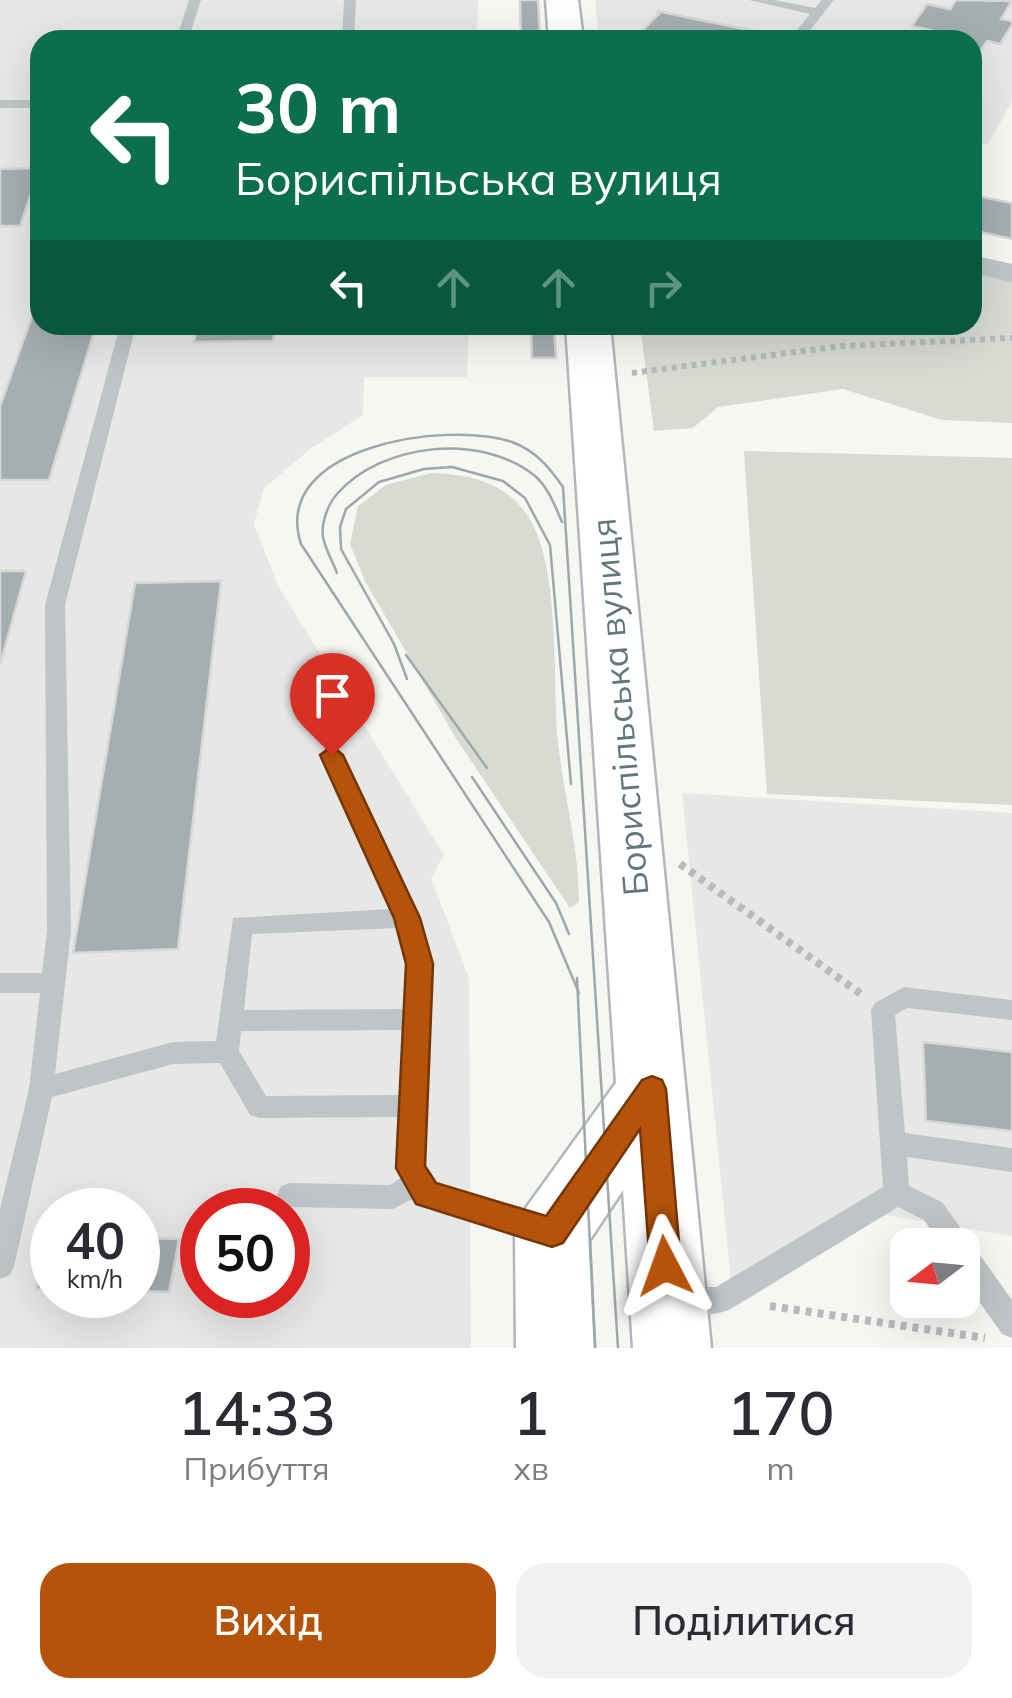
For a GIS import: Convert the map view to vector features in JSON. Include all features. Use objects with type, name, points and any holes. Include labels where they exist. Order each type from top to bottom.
[{"type":"main road","points":[[562,0],[565,30]]},
{"type":"main road","name":"Бориспільська вулиця","points":[[589,335],[670,1325]]},
{"type":"main road","points":[[556,1348],[552,1233],[652,1089]]},
{"type":"street","points":[[982,266],[1012,273]]},
{"type":"lane","points":[[185,30],[194,0]]},
{"type":"lane","points":[[348,30],[350,0]]},
{"type":"lane","points":[[755,0],[818,12]]},
{"type":"lane","points":[[803,30],[828,0]]},
{"type":"lane","points":[[0,104],[30,104]]},
{"type":"lane","points":[[0,1266],[41,1088],[59,931],[56,606],[125,335]]},
{"type":"lane","points":[[332,755],[407,918],[420,964],[410,1168],[426,1194],[552,1233]]},
{"type":"lane","points":[[407,918],[241,926],[227,1052],[260,1107],[414,1106]]},
{"type":"lane","points":[[0,983],[53,982]]},
{"type":"lane","points":[[897,1193],[884,1010],[904,996],[1012,1010]]},
{"type":"lane","points":[[231,1021],[417,1019]]},
{"type":"lane","points":[[41,1088],[173,1053],[227,1052]]},
{"type":"lane","points":[[893,1143],[1012,1160]]},
{"type":"lane","points":[[310,1196],[393,1197],[419,1181]]},
{"type":"lane","points":[[670,1325],[719,1300],[897,1193]]},
{"type":"lane","points":[[897,1193],[933,1211],[945,1228]]},
{"type":"lane","points":[[980,1288],[1003,1332]]},
{"type":"path","points":[[626,374],[842,346],[1012,338]]},
{"type":"path","points":[[675,861],[884,1010]]},
{"type":"path","points":[[759,1304],[1003,1332]]},
{"type":"shaded area","points":[[0,0],[478,0],[477,30],[30,30],[30,335],[469,335],[467,377],[364,377],[363,415],[310,449],[264,488],[254,524],[278,586],[444,855],[431,878],[469,978],[471,1348],[0,1348]]},
{"type":"shaded area","points":[[595,0],[1012,0],[1012,101],[988,145],[982,143],[982,30],[598,30]]},
{"type":"shaded area","points":[[982,274],[1012,281],[1012,423],[942,420],[843,389],[718,407],[693,428],[654,431],[641,335],[982,335]]},
{"type":"shaded area","points":[[744,451],[1012,458],[1012,805],[767,794]]},
{"type":"shaded area","points":[[431,473],[458,475],[495,486],[516,501],[537,533],[550,591],[558,743],[578,882],[579,902],[570,908],[457,740],[365,581],[350,544],[358,506],[386,485]]},
{"type":"shaded area","points":[[682,793],[1012,813],[1012,1236],[879,1214],[733,1301]]},
{"type":"building","points":[[520,0],[538,0],[540,30],[521,30]]},
{"type":"building","points":[[956,0],[1012,1],[1001,19],[1012,21],[1012,25],[1000,44],[987,41],[982,49],[982,30],[912,26],[927,4],[950,9]]},
{"type":"building","points":[[657,11],[749,30],[643,30],[660,13]]},
{"type":"building","points":[[30,168],[30,197],[20,226],[0,226],[0,169]]},
{"type":"building","points":[[982,197],[1012,203],[1012,239],[982,232]]},
{"type":"building","points":[[30,322],[30,335],[93,335],[49,480],[0,480],[0,406]]},
{"type":"building","points":[[196,335],[274,335],[273,341],[194,342]]},
{"type":"building","points":[[531,335],[555,335],[556,358],[532,358]]},
{"type":"building","points":[[0,571],[26,571],[0,665]]},
{"type":"building","points":[[221,581],[178,949],[73,953],[135,583]]},
{"type":"building","points":[[923,1042],[1012,1052],[1012,1131],[926,1121]]},
{"type":"building","points":[[160,1239],[179,1239],[169,1292],[160,1292]]},
{"type":"tram line","points":[[578,990],[549,922],[301,544],[298,511],[311,484],[337,463],[370,448],[409,439],[483,436],[528,450],[563,487],[618,1348]]},
{"type":"tram line","points":[[337,573],[323,537],[331,503],[356,477],[405,454],[460,449],[513,462],[540,480],[562,522]]},
{"type":"tram line","points":[[407,679],[394,644],[341,549],[340,527],[346,509],[379,482],[424,469],[452,467],[503,481],[525,498],[550,545],[571,784]]},
{"type":"tram line","points":[[406,655],[487,768]]},
{"type":"tram line","points":[[472,777],[556,903],[569,934]]},
{"type":"tram line","points":[[577,978],[578,990]]},
{"type":"tram line","points":[[578,990],[595,1348]]},
{"type":"route","points":[[332,755],[407,918],[420,964],[410,1168],[426,1194],[552,1233],[652,1089],[665,1266]]}]
